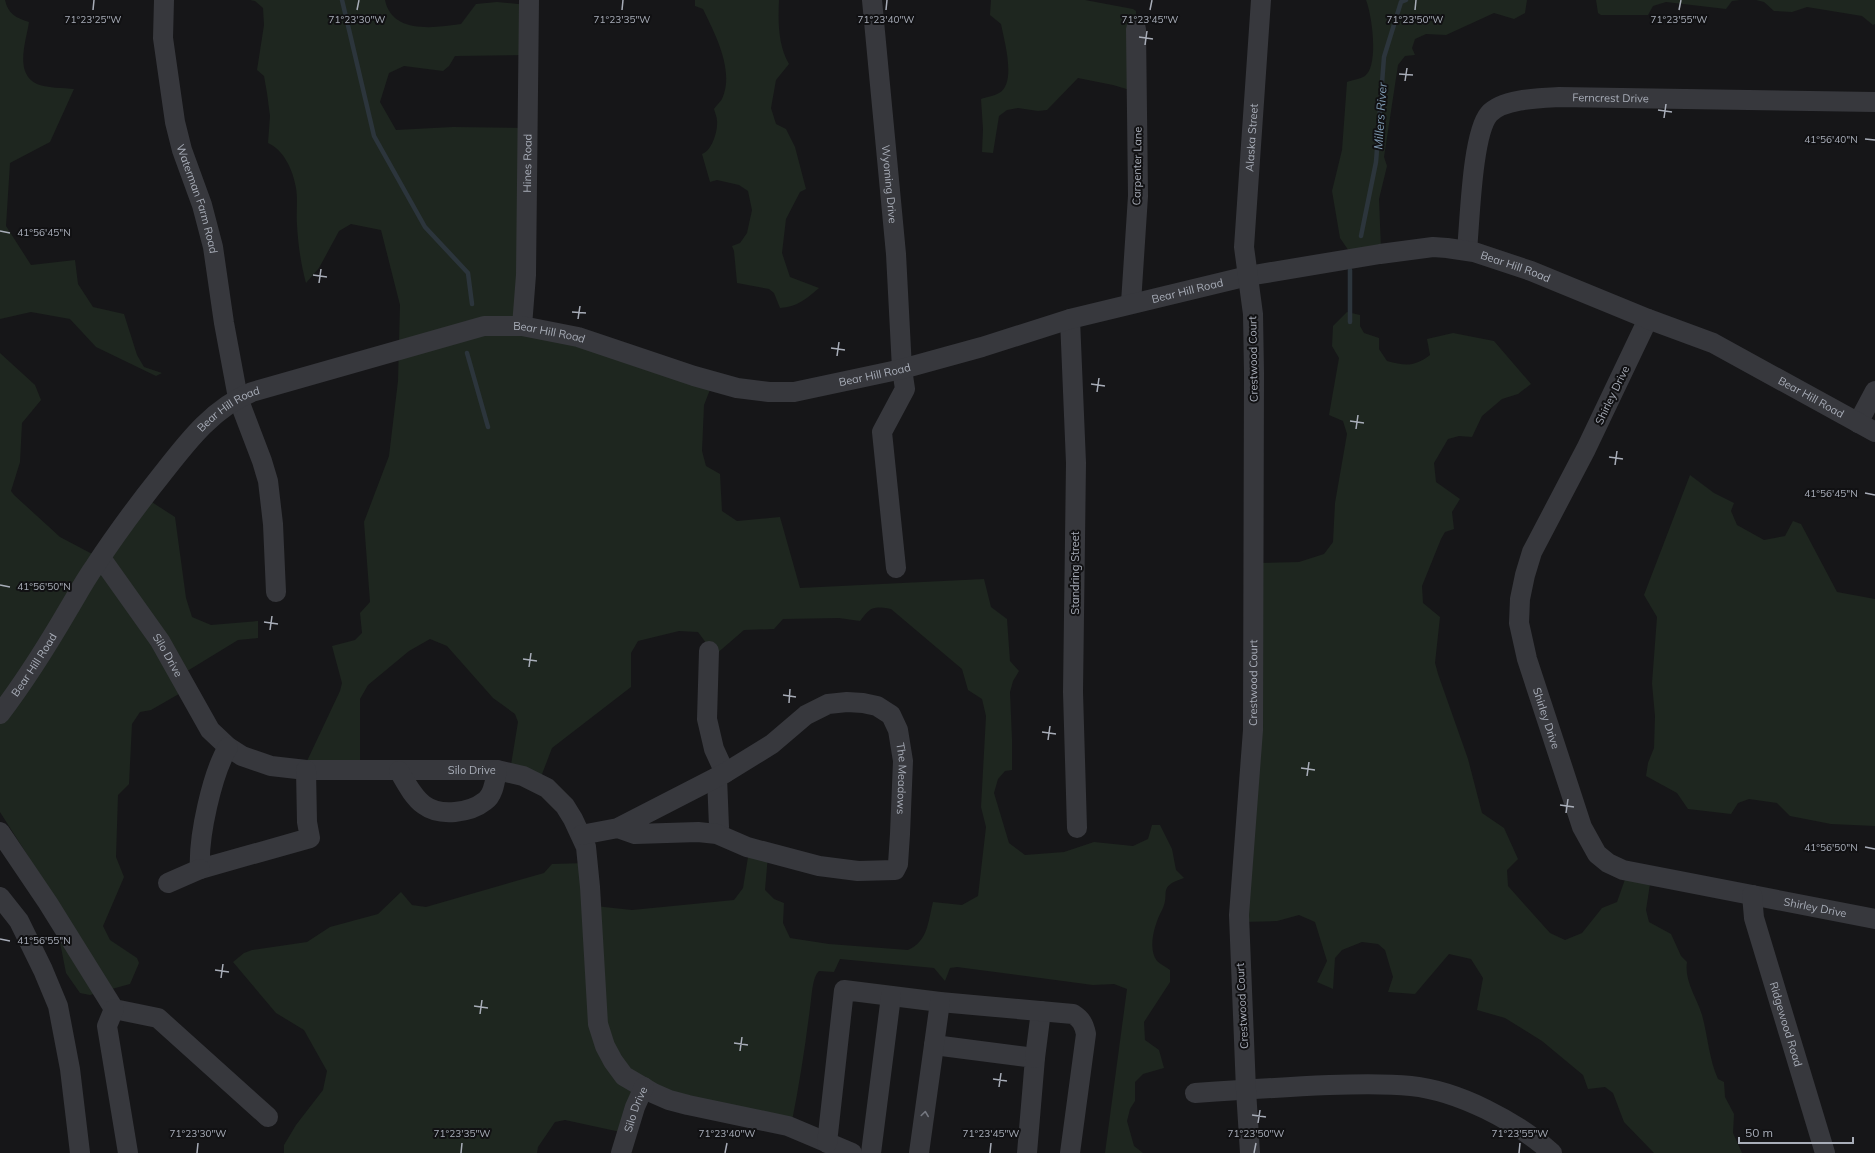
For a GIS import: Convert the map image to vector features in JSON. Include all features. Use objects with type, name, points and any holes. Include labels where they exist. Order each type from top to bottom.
[{"type":"street","name":"Waterman Farm Road","points":[[164,0],[163,38],[175,122],[182,150],[202,205],[213,247],[224,323],[238,398],[268,481],[273,524],[276,592]]},
{"type":"street","name":"Hines Road","points":[[522,326],[526,275],[529,0]]},
{"type":"street","name":"Wyoming Drive","points":[[872,0],[896,254],[902,369],[906,389],[882,432],[896,568]]},
{"type":"street","name":"Alaska Street","points":[[1248,276],[1244,247],[1261,0]]},
{"type":"street","name":"Carpenter Lane","points":[[1131,303],[1138,196],[1136,29]]},
{"type":"street","name":"Ferncrest Drive","points":[[1466,250],[1478,140],[1482,124],[1489,113],[1512,102],[1529,98],[1559,97],[1875,102]]},
{"type":"street","name":"Bear Hill Road","points":[[0,714],[40,656],[100,558],[141,500],[174,457],[200,428],[222,409],[238,398],[252,392],[479,327],[522,326],[578,338],[701,378],[737,388],[769,392],[794,392],[902,369],[982,347],[1070,319],[1131,303],[1248,276],[1433,247],[1466,250],[1531,270],[1648,319],[1713,343],[1867,428]]},
{"type":"street","name":"Crestwood Court","points":[[1248,276],[1253,314],[1254,373],[1253,730],[1239,915],[1250,1153]]},
{"type":"street","name":"Standring Street","points":[[1070,319],[1076,463],[1073,692],[1077,828]]},
{"type":"street","name":"Shirley Drive","points":[[1648,319],[1586,449],[1532,552],[1524,575],[1520,599],[1519,623],[1527,659],[1580,819],[1597,854],[1608,863],[1623,870],[1875,919]]},
{"type":"street","points":[[1867,428],[1875,391]]},
{"type":"street","name":"Silo Drive","points":[[100,558],[160,641],[203,720],[210,730],[228,747],[242,756],[257,763],[306,770],[497,770],[523,776],[547,788],[564,806],[581,835],[589,860],[598,1024],[605,1046],[613,1061],[624,1076],[644,1087],[635,1108],[621,1153]]},
{"type":"street","points":[[709,651],[707,719],[721,775],[719,827],[717,834]]},
{"type":"street","name":"The Meadows","points":[[581,835],[618,828],[721,775],[772,744],[806,715],[828,704],[847,702],[877,706],[891,715],[898,730],[903,761],[898,864],[895,870],[858,871],[819,866],[747,847],[717,834],[698,832],[635,834],[618,828]]},
{"type":"street","points":[[200,869],[200,840],[220,761],[228,747]]},
{"type":"street","points":[[168,883],[200,869],[310,838],[306,822],[306,770]]},
{"type":"street","points":[[399,771],[410,789],[425,806],[444,813],[471,808],[486,801],[494,786],[497,770]]},
{"type":"street","points":[[0,832],[48,903],[114,1009],[158,1018],[268,1117]]},
{"type":"street","name":"Ridgewood Road","points":[[1752,895],[1754,918],[1825,1153]]},
{"type":"street","points":[[0,897],[19,921],[43,970],[58,1006],[70,1069],[80,1153]]},
{"type":"street","points":[[827,1143],[844,990],[940,1002],[1073,1014],[1084,1024],[1086,1034],[1070,1153]]},
{"type":"street","points":[[871,1153],[891,996]]},
{"type":"street","points":[[919,1153],[940,1002]]},
{"type":"street","points":[[114,1009],[107,1026],[128,1153]]},
{"type":"street","points":[[1027,1153],[1040,1011]]},
{"type":"street","points":[[934,1045],[1035,1058]]},
{"type":"street","points":[[1195,1093],[1375,1083],[1412,1086],[1442,1092],[1473,1104],[1508,1121],[1534,1137],[1552,1153]]},
{"type":"street","points":[[644,1087],[669,1100],[788,1126],[852,1153]]},
{"type":"shaded area","points":[[0,0],[5,0],[8,9],[13,15],[29,22],[23,56],[26,72],[30,79],[37,84],[45,86],[74,89],[50,142],[10,163],[6,226],[31,265],[75,260],[78,284],[93,307],[124,314],[137,355],[144,367],[162,373],[156,376],[96,347],[70,319],[31,312],[0,319]]},
{"type":"shaded area","points":[[250,0],[385,0],[389,11],[396,19],[405,24],[427,27],[461,24],[476,4],[497,2],[529,5],[532,55],[455,56],[449,66],[443,71],[404,66],[389,73],[380,102],[396,130],[453,127],[529,128],[524,316],[715,377],[704,405],[702,451],[706,466],[720,474],[722,511],[737,521],[780,517],[800,588],[984,579],[991,607],[1007,619],[1010,661],[1019,671],[1013,681],[1010,692],[1012,770],[1005,771],[998,779],[994,793],[1009,843],[1025,855],[1064,852],[1094,842],[1133,846],[1148,839],[1152,825],[1160,825],[1172,849],[1176,870],[1184,878],[1175,881],[1167,888],[1164,904],[1153,936],[1152,943],[1154,956],[1157,961],[1170,970],[1170,982],[1144,1022],[1145,1040],[1159,1050],[1164,1068],[1143,1074],[1135,1082],[1135,1101],[1130,1109],[1127,1121],[1134,1146],[1143,1153],[1105,1153],[1127,989],[1114,984],[1093,985],[957,967],[950,968],[945,981],[934,968],[840,959],[834,972],[819,971],[814,980],[803,1061],[792,1121],[680,1101],[641,1083],[625,1133],[565,1120],[555,1122],[538,1147],[537,1153],[284,1153],[284,1145],[296,1125],[323,1090],[327,1071],[304,1030],[276,1013],[233,962],[244,953],[252,950],[307,942],[330,927],[378,914],[401,892],[412,905],[426,907],[544,873],[552,864],[587,863],[595,906],[632,910],[734,900],[743,888],[749,851],[768,855],[765,890],[774,899],[784,903],[783,923],[790,938],[829,944],[908,950],[920,942],[928,924],[933,902],[962,905],[978,896],[986,827],[981,807],[986,716],[982,699],[968,690],[962,669],[891,609],[876,608],[870,610],[860,621],[839,618],[783,619],[774,629],[744,630],[715,655],[698,632],[679,631],[638,641],[631,653],[631,687],[552,748],[539,782],[510,771],[518,722],[515,714],[493,698],[447,646],[430,639],[409,651],[368,685],[360,699],[360,764],[307,761],[340,691],[342,683],[332,646],[355,640],[362,633],[360,613],[370,602],[364,522],[389,456],[398,381],[400,305],[381,230],[351,224],[339,231],[319,268],[306,283],[298,240],[295,181],[287,161],[279,150],[268,143],[270,116],[267,93],[264,76],[257,70],[264,25],[263,8],[255,1]]},
{"type":"shaded area","points":[[695,0],[779,0],[779,25],[781,41],[785,57],[789,64],[776,80],[771,108],[776,124],[786,129],[795,147],[806,189],[800,192],[786,219],[782,253],[790,277],[819,288],[805,299],[791,306],[780,308],[774,293],[769,289],[737,283],[734,251],[732,246],[740,243],[747,233],[752,210],[748,191],[739,185],[717,180],[710,182],[702,154],[709,149],[714,140],[717,121],[714,109],[722,99],[726,77],[725,65],[718,41],[703,9],[695,6]]},
{"type":"shaded area","points":[[991,0],[1085,0],[1133,9],[1136,11],[1137,80],[1130,90],[1078,78],[1047,110],[1038,111],[1018,108],[1007,110],[999,116],[993,153],[982,152],[983,129],[981,99],[997,94],[1004,88],[1008,71],[1008,61],[1001,24],[990,15]]},
{"type":"shaded area","points":[[1366,0],[1527,0],[1525,13],[1514,19],[1494,13],[1446,35],[1426,34],[1415,39],[1412,48],[1415,55],[1405,56],[1398,65],[1384,157],[1387,166],[1379,199],[1381,249],[1351,254],[1340,238],[1332,191],[1342,150],[1347,82],[1365,76],[1372,62],[1372,28]]},
{"type":"shaded area","points":[[1596,0],[1740,0],[1732,1],[1726,9],[1666,2],[1653,6],[1648,15],[1601,15],[1598,13]]},
{"type":"shaded area","points":[[1756,0],[1875,0],[1875,24],[1873,25],[1862,16],[1807,7],[1792,12],[1774,11],[1764,2]]},
{"type":"shaded area","points":[[1347,312],[1360,315],[1360,326],[1364,333],[1379,338],[1379,349],[1387,361],[1399,364],[1419,362],[1430,355],[1427,339],[1453,333],[1494,341],[1531,384],[1518,394],[1502,399],[1482,416],[1472,437],[1459,436],[1448,439],[1434,463],[1436,482],[1460,499],[1452,512],[1454,529],[1445,532],[1441,539],[1422,586],[1423,603],[1440,617],[1435,663],[1438,674],[1468,759],[1482,813],[1504,828],[1518,859],[1507,870],[1508,886],[1550,933],[1565,940],[1582,933],[1602,908],[1617,902],[1629,868],[1652,871],[1646,910],[1649,922],[1671,934],[1681,956],[1687,962],[1687,976],[1689,983],[1702,1015],[1715,1071],[1718,1079],[1724,1082],[1725,1097],[1734,1114],[1733,1133],[1742,1153],[1654,1153],[1624,1122],[1613,1093],[1605,1087],[1588,1089],[1583,1075],[1542,1041],[1505,1018],[1477,1010],[1483,978],[1471,959],[1449,954],[1415,994],[1388,992],[1393,977],[1385,950],[1378,944],[1362,942],[1342,950],[1335,958],[1333,989],[1317,982],[1327,961],[1315,922],[1299,915],[1277,921],[1243,922],[1256,563],[1299,562],[1324,554],[1333,542],[1335,503],[1347,434],[1343,421],[1329,415],[1339,358],[1332,346],[1333,326]]},
{"type":"shaded area","points":[[0,353],[35,385],[41,400],[22,423],[20,462],[11,491],[14,495],[60,537],[96,556],[144,497],[175,517],[186,598],[192,617],[211,625],[258,621],[258,638],[238,640],[184,673],[184,691],[151,710],[140,712],[132,724],[129,784],[118,795],[116,857],[124,877],[103,926],[110,940],[137,958],[139,963],[130,984],[90,995],[80,993],[66,973],[58,932],[28,856],[0,812]]},
{"type":"shaded area","points":[[1690,475],[1714,493],[1734,503],[1731,511],[1737,525],[1764,540],[1785,536],[1793,521],[1801,524],[1837,592],[1875,599],[1875,826],[1831,824],[1790,816],[1777,803],[1749,799],[1738,803],[1731,814],[1688,809],[1677,793],[1646,776],[1648,763],[1654,748],[1655,716],[1652,683],[1657,617],[1644,595]]},
{"type":"waterway","points":[[342,0],[374,136],[425,227],[468,273],[472,304]]},
{"type":"waterway","name":"Millers River","points":[[1361,236],[1376,162],[1384,57],[1401,2],[1406,0]]},
{"type":"waterway","name":"Millers River","points":[[1350,270],[1350,322]]},
{"type":"waterway","points":[[467,353],[488,427]]}]
